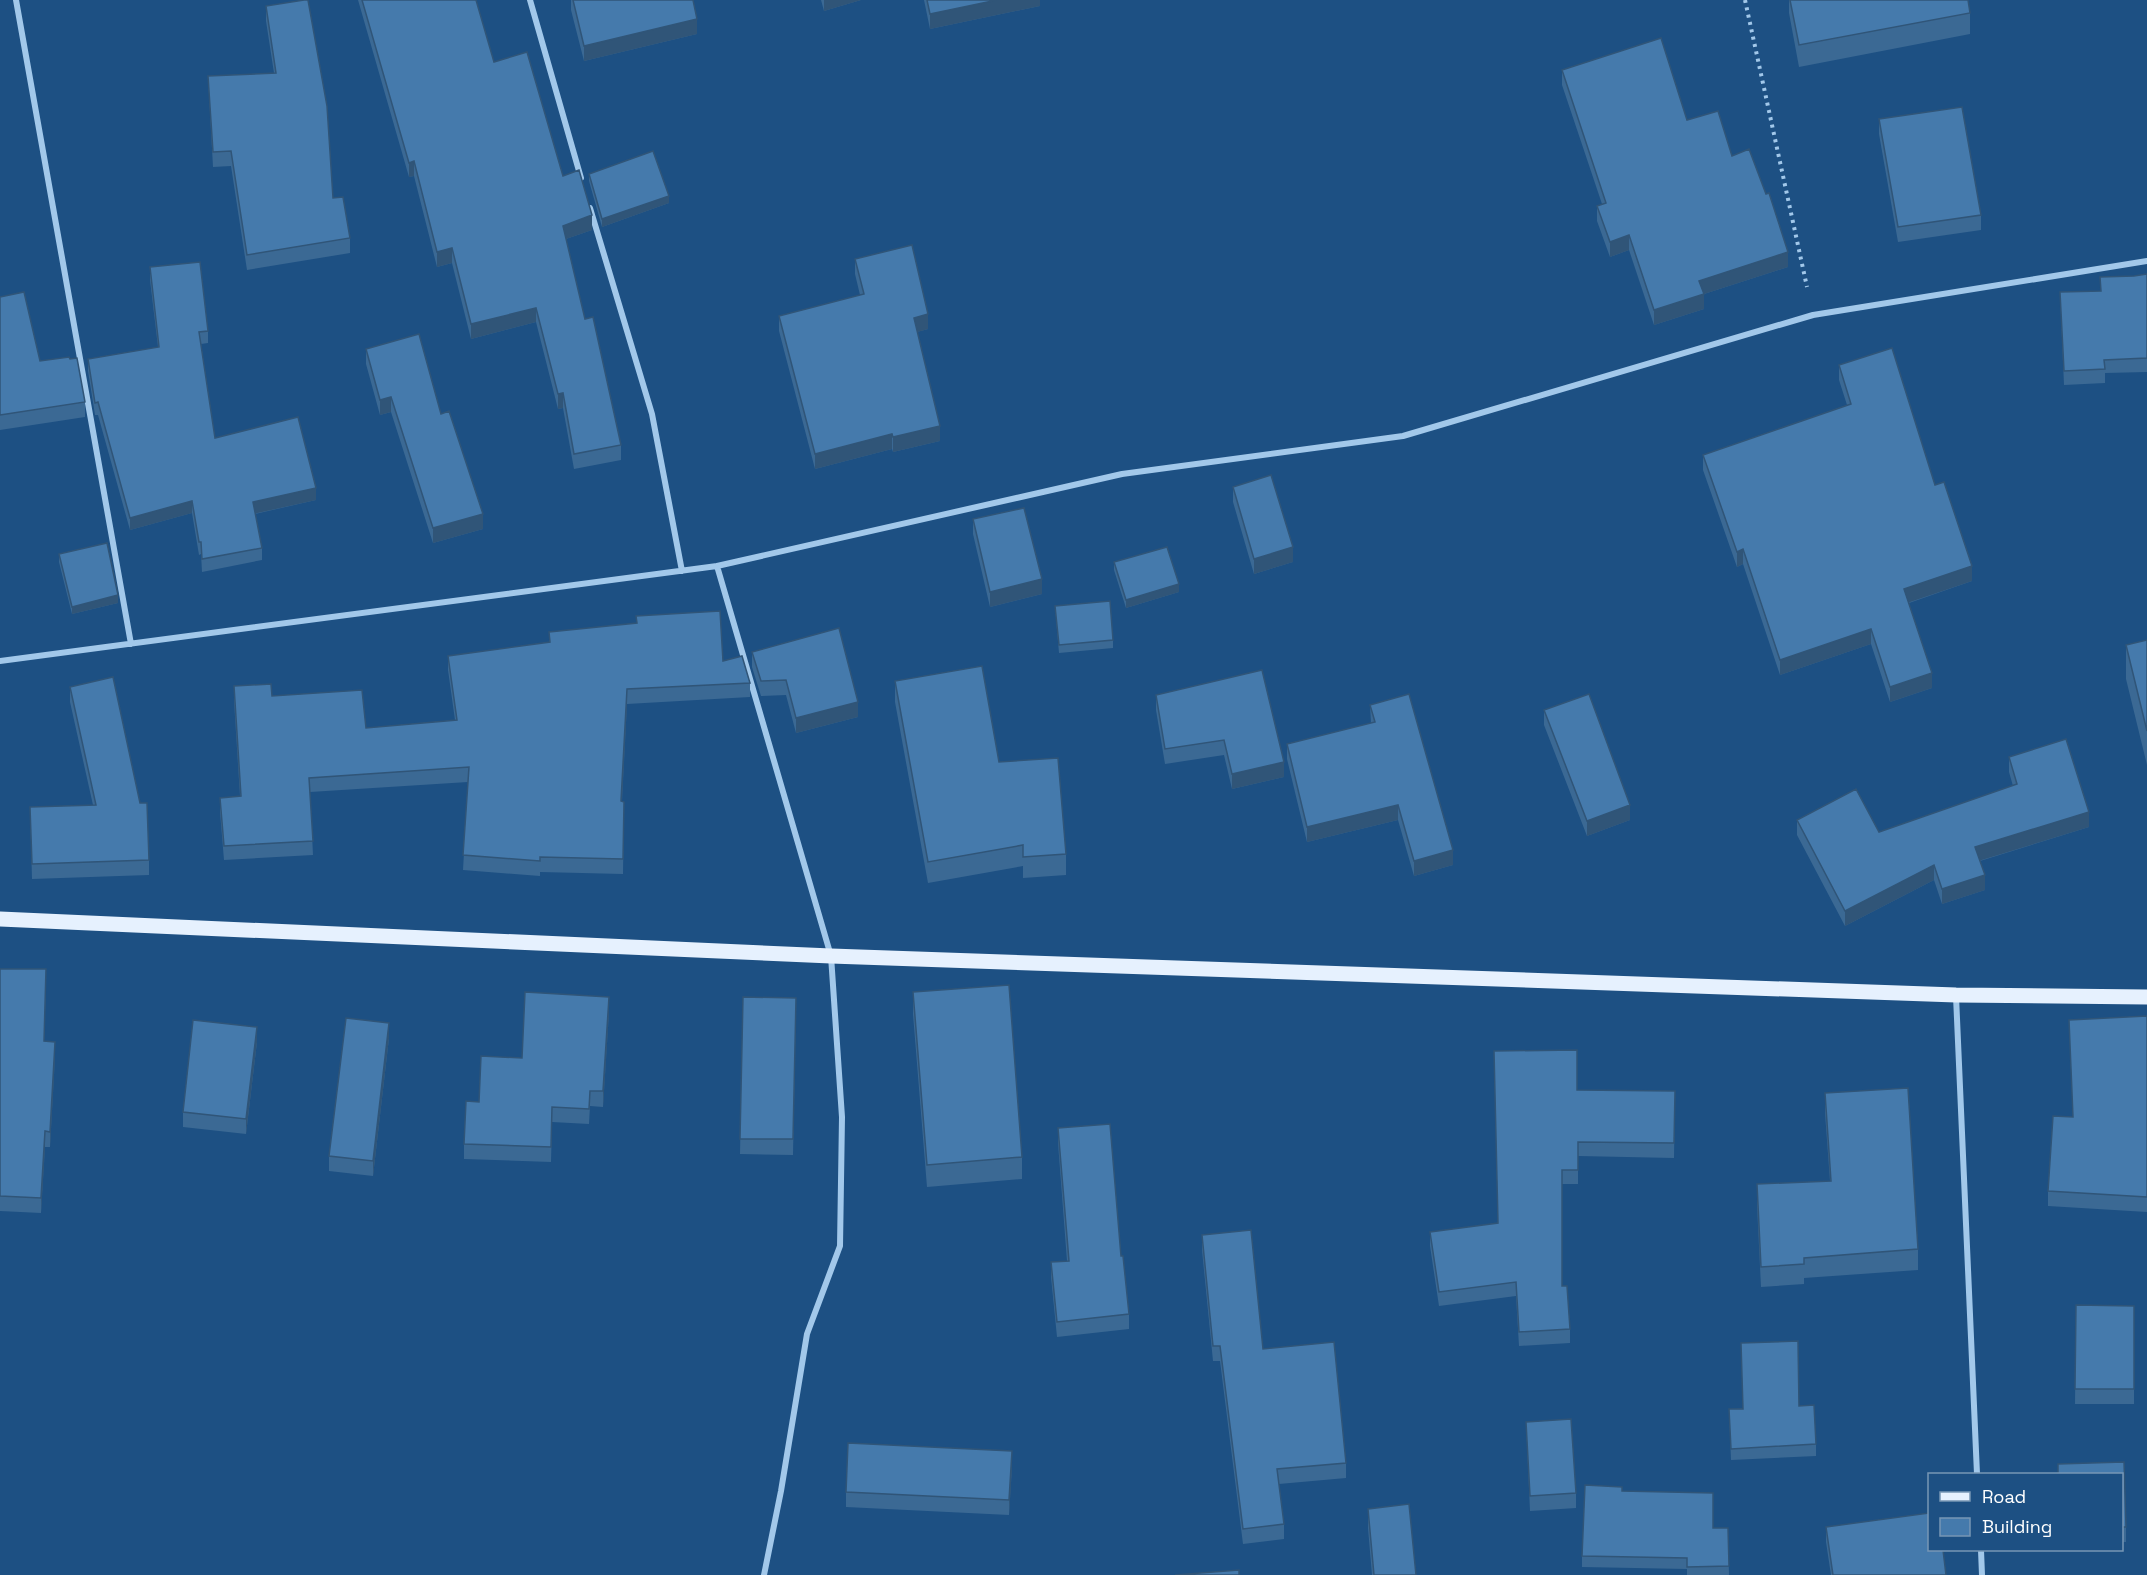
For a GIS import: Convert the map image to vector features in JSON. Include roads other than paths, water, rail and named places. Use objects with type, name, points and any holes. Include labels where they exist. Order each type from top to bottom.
[{"type":"main road","points":[[0,919],[831,956],[1956,995],[2147,997]]},
{"type":"street","points":[[16,0],[131,644]]},
{"type":"street","points":[[530,0],[584,188]]},
{"type":"street","points":[[587,199],[652,414],[682,571]]},
{"type":"street","points":[[0,661],[717,566],[1122,474],[1403,436],[1813,315],[2147,261]]},
{"type":"street","points":[[717,566],[831,956],[842,1118],[840,1246],[807,1334],[781,1491],[764,1575]]},
{"type":"street","points":[[1956,995],[1977,1473]]},
{"type":"street","points":[[1981,1551],[1982,1575]]}]
